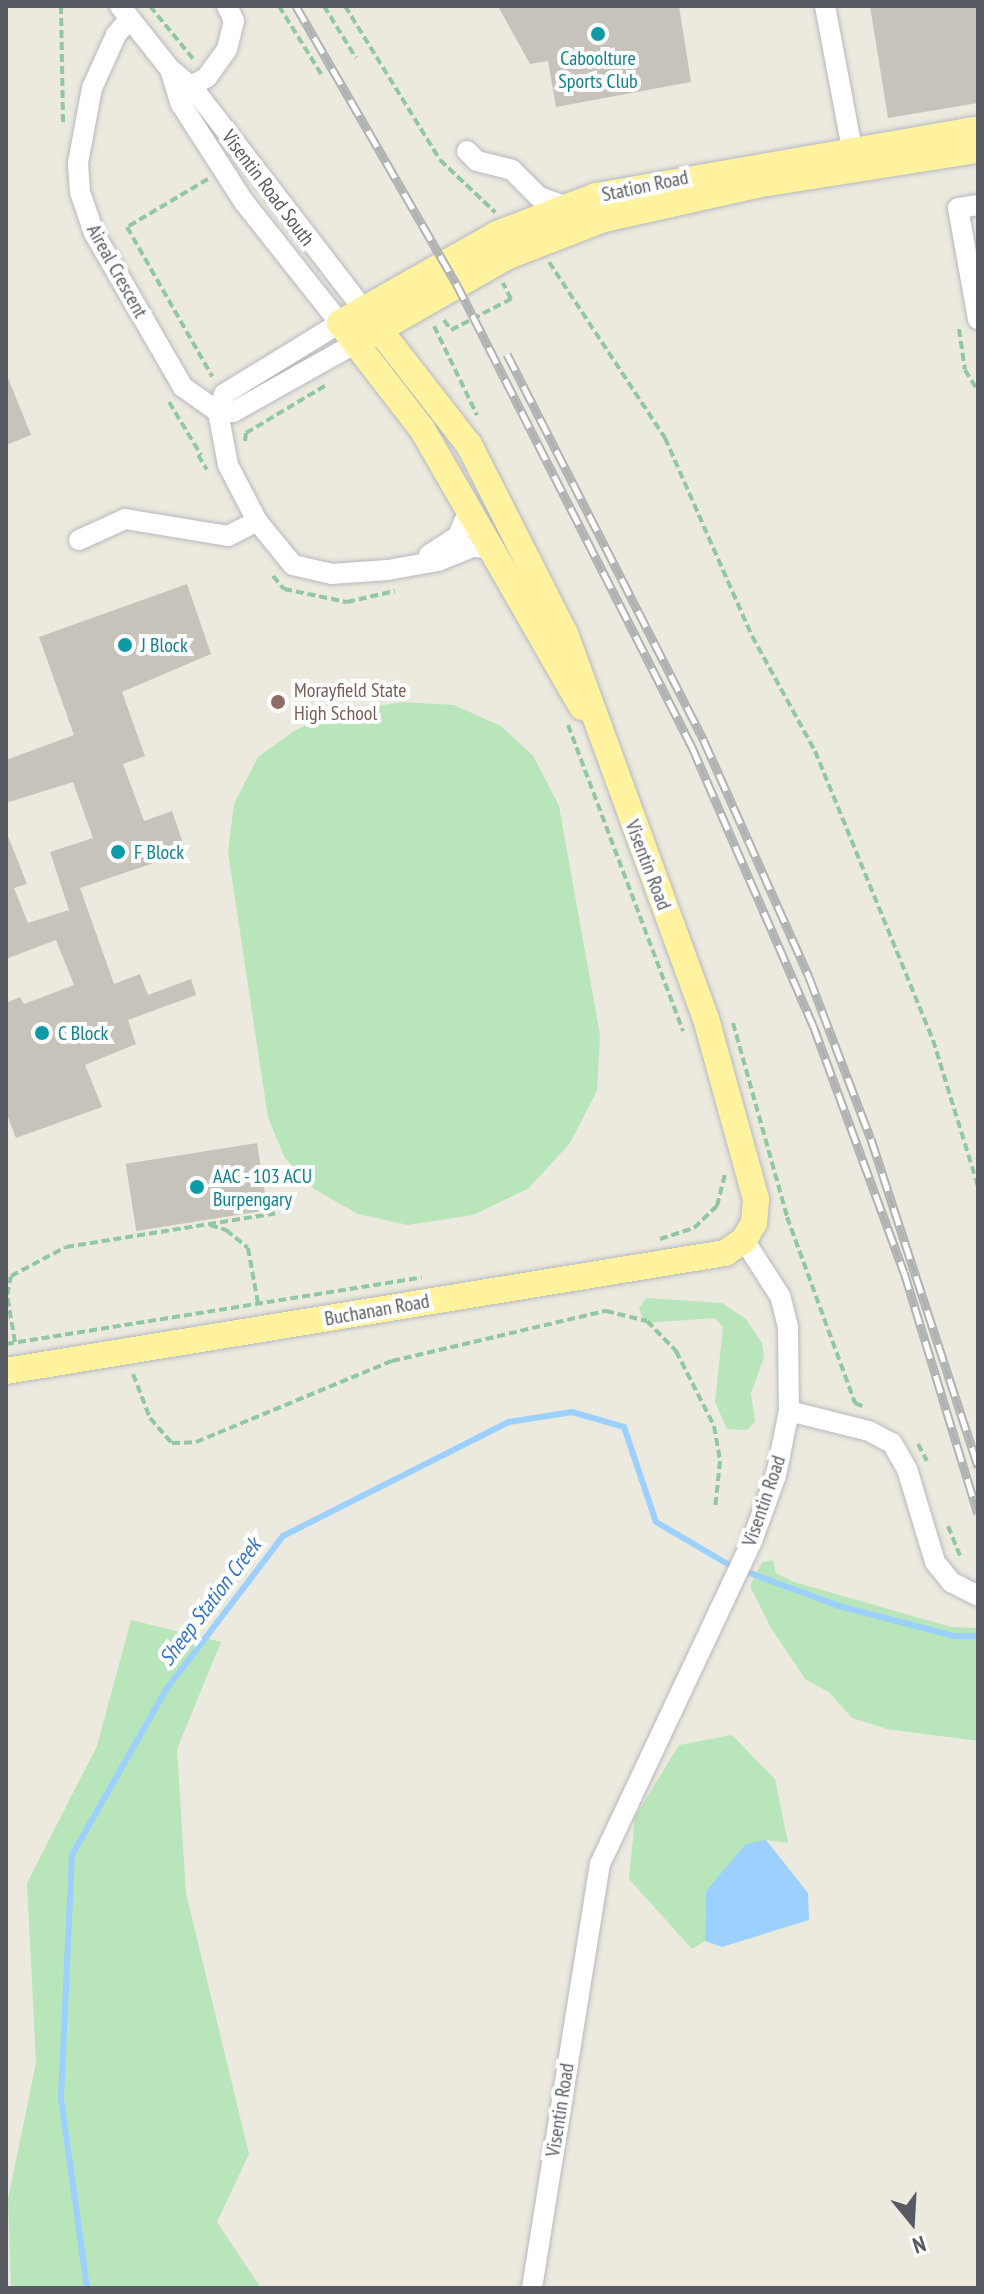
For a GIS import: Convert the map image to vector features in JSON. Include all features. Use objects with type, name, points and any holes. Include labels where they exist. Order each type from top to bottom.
[{"type":"main road","name":"Station Road","points":[[371,319],[562,233],[647,208],[978,129]]},
{"type":"main road","name":"Station Road","points":[[348,333],[531,219],[565,206],[642,184],[854,159],[978,150]]},
{"type":"main road","name":"Visentin Road","points":[[371,319],[447,414],[488,477],[564,632],[590,693],[592,719],[706,1019],[756,1199],[754,1223],[744,1240]]},
{"type":"main road","name":"Visentin Road","points":[[348,333],[422,429],[575,699],[592,719]]},
{"type":"main road","name":"Buchanan Road","points":[[6,1371],[725,1253],[744,1240]]},
{"type":"street","points":[[193,85],[233,36],[227,6]]},
{"type":"street","points":[[825,6],[854,159]]},
{"type":"street","name":"Visentin Road South","points":[[125,12],[170,69],[193,85],[371,319]]},
{"type":"street","name":"Aireal Crescent","points":[[125,12],[92,88],[82,127],[78,163],[85,214],[183,387],[218,412]]},
{"type":"street","name":"Visentin Road South","points":[[193,85],[244,202],[348,333]]},
{"type":"street","points":[[467,151],[477,161],[512,170],[539,197],[565,206]]},
{"type":"street","points":[[521,178],[531,219],[562,233]]},
{"type":"street","points":[[977,319],[958,208],[978,205]]},
{"type":"street","points":[[348,333],[237,384],[224,394],[218,412],[223,448],[257,521],[282,558],[307,570],[357,574],[424,561],[473,547],[490,548]]},
{"type":"street","points":[[424,561],[458,536],[469,510]]},
{"type":"street","points":[[79,540],[125,519],[228,536],[257,521]]},
{"type":"street","name":"Visentin Road","points":[[532,2288],[600,1864],[752,1541],[776,1475],[789,1411],[788,1327],[780,1296],[744,1240]]},
{"type":"street","points":[[789,1411],[878,1434],[892,1443],[907,1469],[935,1562],[951,1582],[978,1596]]},
{"type":"path","points":[[61,6],[64,134]]},
{"type":"path","points":[[150,6],[193,85]]},
{"type":"path","points":[[279,6],[323,77]]},
{"type":"path","points":[[324,6],[356,58]]},
{"type":"path","points":[[345,6],[440,160],[496,213]]},
{"type":"path","points":[[212,182],[206,179],[127,227],[212,376]]},
{"type":"path","points":[[546,257],[665,438],[752,636],[815,751],[933,1040],[978,1186]]},
{"type":"path","points":[[437,335],[435,317],[443,315],[445,327],[451,330],[511,299]]},
{"type":"path","points":[[977,319],[963,321],[959,334],[965,370],[978,391]]},
{"type":"path","points":[[198,455],[244,445],[246,433],[340,378]]},
{"type":"path","points":[[164,394],[212,480]]},
{"type":"path","points":[[269,570],[284,589],[347,602],[409,588]]},
{"type":"path","points":[[561,712],[688,1043]]},
{"type":"path","points":[[729,1101],[757,1094]]},
{"type":"path","points":[[644,1241],[694,1228],[717,1206],[725,1175],[722,1161]]},
{"type":"path","points":[[15,1342],[7,1289],[17,1272],[66,1247],[279,1213]]},
{"type":"path","points":[[208,1224],[226,1230],[248,1248],[258,1303]]},
{"type":"path","points":[[6,1344],[428,1276]]},
{"type":"path","points":[[130,1351],[135,1384],[150,1418],[172,1443],[196,1442],[392,1361],[606,1311],[647,1321],[676,1351],[714,1426],[720,1461],[715,1509]]},
{"type":"green space","points":[[402,702],[454,705],[501,726],[534,757],[559,806],[600,1035],[597,1091],[570,1143],[529,1188],[473,1215],[408,1225],[358,1214],[314,1189],[285,1158],[268,1118],[228,852],[234,804],[258,757],[294,731],[333,713]]},
{"type":"green space","points":[[646,1298],[722,1303],[746,1319],[762,1343],[764,1357],[751,1393],[755,1422],[747,1430],[727,1429],[715,1402],[723,1327],[715,1318],[645,1323],[639,1308]]},
{"type":"green space","points":[[773,1560],[776,1573],[794,1582],[951,1627],[978,1628],[978,1741],[887,1729],[852,1718],[829,1692],[806,1680],[771,1628],[750,1586],[762,1562]]},
{"type":"green space","points":[[131,1620],[221,1642],[177,1749],[186,1893],[249,2154],[217,2222],[261,2288],[11,2288],[8,2199],[36,2063],[27,1883],[97,1746]]},
{"type":"green space","points":[[732,1735],[775,1779],[788,1843],[766,1840],[706,1891],[705,1941],[692,1949],[629,1879],[635,1817],[679,1745]]},
{"type":"water","points":[[766,1840],[808,1893],[809,1920],[722,1947],[705,1941],[706,1891],[746,1844]]},
{"type":"building","name":"Caboolture Sports Club","points":[[498,6],[679,6],[691,82],[556,107],[548,61],[530,64]]},
{"type":"building","points":[[870,6],[978,6],[978,103],[888,118]]},
{"type":"building","points":[[6,373],[31,435],[6,445]]},
{"type":"building","points":[[187,584],[211,654],[122,692],[145,756],[123,764],[144,821],[172,811],[186,852],[80,888],[114,984],[140,974],[148,995],[191,979],[196,995],[128,1020],[136,1044],[85,1065],[102,1107],[16,1138],[6,1112],[6,1003],[20,997],[24,1004],[74,985],[56,940],[6,959],[6,831],[27,884],[14,888],[28,923],[69,910],[50,852],[93,838],[73,782],[6,803],[6,760],[74,735],[39,637]]},
{"type":"building","name":"AAC - 103 ACU Burpengary","points":[[257,1143],[268,1210],[136,1231],[126,1164]]},
{"type":"waterway","name":"Sheep Station Creek","points":[[87,2288],[61,2097],[72,1855],[165,1691],[283,1536],[509,1422],[572,1412],[624,1427],[656,1522],[731,1566],[839,1606],[954,1636],[978,1636]]},
{"type":"railway","points":[[296,6],[456,283],[692,747],[813,1025],[904,1272],[978,1514]]},
{"type":"railway","points":[[507,354],[704,741],[809,977],[871,1139],[978,1467]]},
{"type":"place","name":"Caboolture Sports Club","points":[[598,34]]},
{"type":"place","name":"J Block","points":[[125,645]]},
{"type":"place","name":"Morayfield State High School","points":[[278,702]]},
{"type":"place","name":"F Block","points":[[118,852]]},
{"type":"place","name":"C Block","points":[[42,1033]]},
{"type":"place","name":"AAC - 103 ACU Burpengary","points":[[197,1187]]}]
